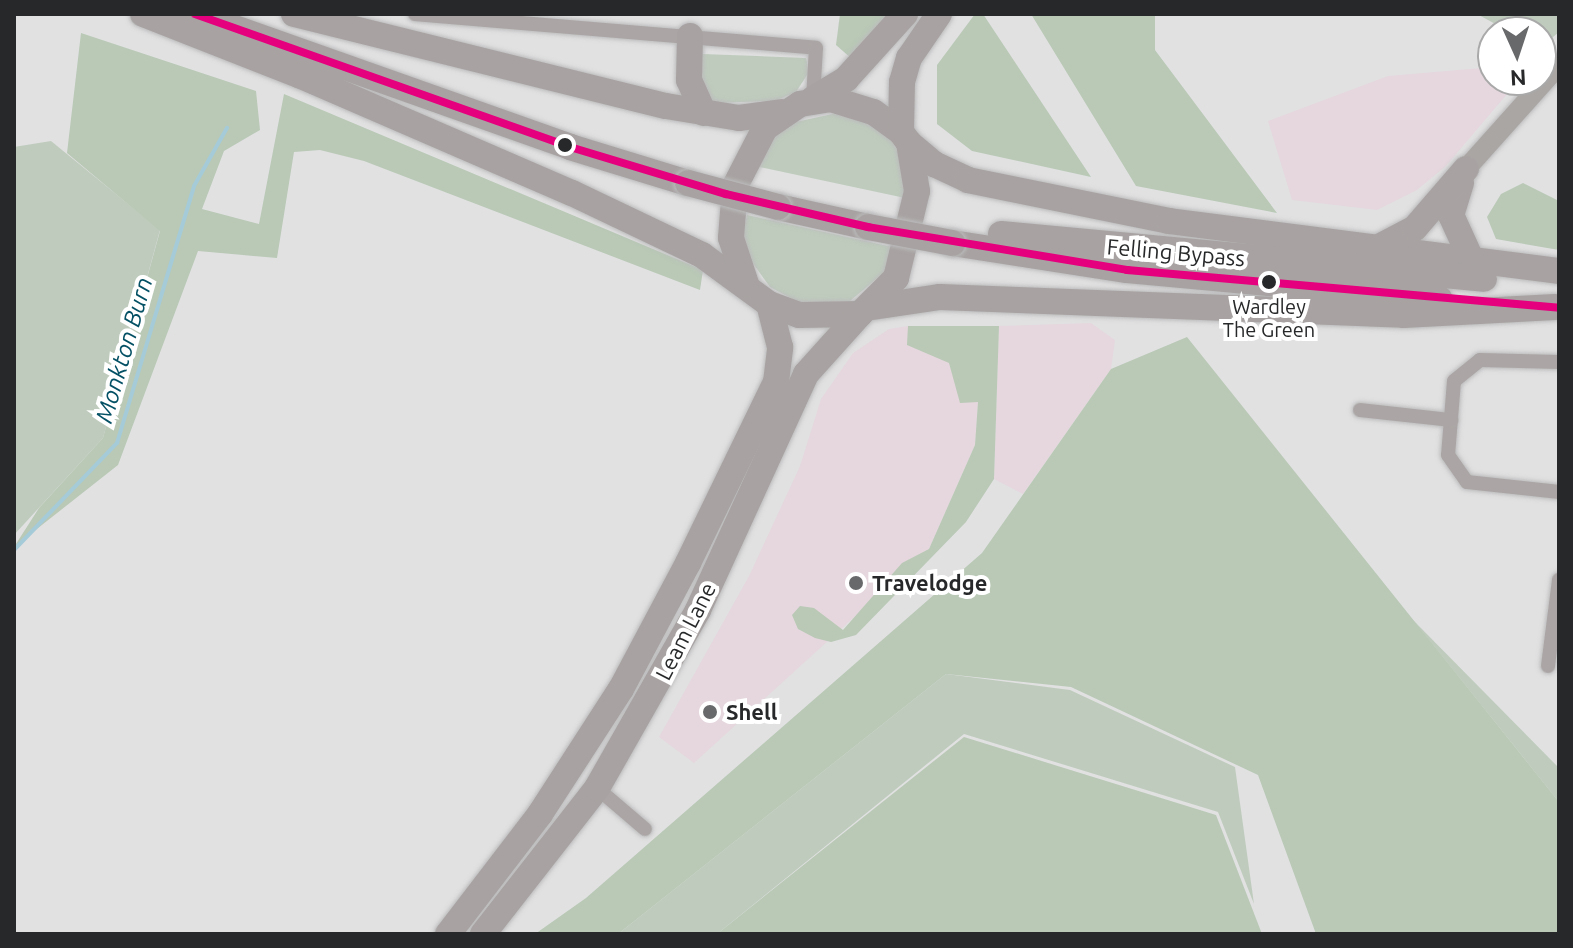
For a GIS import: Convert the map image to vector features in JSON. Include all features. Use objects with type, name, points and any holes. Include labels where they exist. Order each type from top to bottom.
[{"type":"highway","points":[[143,14],[299,75],[572,193],[669,237],[746,284],[769,304],[816,317],[940,297],[1404,315],[1558,300]]},
{"type":"highway","name":"Felling Bypass","points":[[195,14],[570,147],[870,218],[1212,279],[1558,300]]},
{"type":"highway","name":"Felling Bypass","points":[[251,14],[690,176]]},
{"type":"highway","points":[[294,14],[704,113],[739,118],[787,110],[846,79],[905,14]]},
{"type":"highway","points":[[866,310],[896,278],[912,228],[917,191],[905,137],[909,58],[939,14]]},
{"type":"highway","points":[[690,36],[689,80],[704,113]]},
{"type":"highway","points":[[813,99],[857,105],[955,176],[1169,221],[1373,250],[1559,271]]},
{"type":"highway","points":[[746,284],[731,238],[735,186],[755,139],[787,110]]},
{"type":"highway","points":[[1373,250],[1415,228],[1466,169]]},
{"type":"highway","points":[[1466,169],[1451,215],[1472,261]]},
{"type":"highway","name":"Felling Bypass","points":[[1057,250],[1196,255],[1558,300]]},
{"type":"highway","name":"Leam Lane","points":[[448,934],[540,814],[597,727],[688,563],[773,395],[780,347],[769,304]]},
{"type":"highway","name":"Leam Lane","points":[[483,934],[597,788],[698,610],[806,374],[866,310]]},
{"type":"main road","points":[[1466,169],[1559,65]]},
{"type":"street","points":[[415,14],[816,48],[813,99]]},
{"type":"street","points":[[1559,362],[1480,360],[1454,381],[1448,455],[1467,482],[1559,492]]},
{"type":"street","points":[[1360,410],[1451,420]]},
{"type":"street","points":[[1548,666],[1559,580]]},
{"type":"street","points":[[597,788],[645,829]]},
{"type":"shaded area","points":[[1477,68],[1477,96],[1505,96],[1446,166],[1417,190],[1377,210],[1292,200],[1268,121],[1388,76]]},
{"type":"shaded area","points":[[1091,323],[1115,340],[1111,369],[1023,494],[994,479],[999,326]]},
{"type":"shaded area","points":[[908,326],[949,363],[978,401],[975,445],[929,549],[694,763],[659,737],[749,576],[800,466],[821,399],[853,353],[889,329]]},
{"type":"green space","points":[[840,14],[888,14],[852,59],[836,45]]},
{"type":"green space","points":[[975,14],[983,14],[1091,177],[972,151],[937,124],[937,65]]},
{"type":"green space","points":[[1031,14],[1155,14],[1155,50],[1277,213],[1136,186]]},
{"type":"green space","points":[[1477,14],[1559,14],[1559,32],[1557,34],[1557,16]]},
{"type":"green space","points":[[81,33],[256,91],[260,130],[224,151],[202,209],[259,224],[284,94],[703,270],[700,290],[364,161],[320,150],[294,152],[277,258],[198,251],[118,465],[14,547],[39,508],[103,438],[160,231],[67,153]]},
{"type":"green space","points":[[703,54],[806,58],[809,72],[796,92],[775,101],[714,103],[703,94],[696,61]]},
{"type":"green space","points":[[837,113],[867,122],[892,141],[901,157],[905,198],[755,166],[767,143],[791,123]]},
{"type":"green space","points":[[51,141],[160,230],[103,438],[14,535],[14,147]]},
{"type":"green space","points":[[1523,183],[1559,201],[1559,250],[1496,239],[1487,217],[1501,194]]},
{"type":"green space","points":[[747,215],[897,248],[888,269],[850,301],[800,303],[770,287],[752,262],[743,232]]},
{"type":"green space","points":[[908,326],[999,326],[994,479],[966,522],[856,635],[831,642],[815,638],[798,629],[792,615],[800,606],[814,608],[843,630],[902,563],[929,549],[975,445],[978,402],[960,403],[949,363],[907,345]]},
{"type":"green space","points":[[1187,337],[1559,802],[1559,934],[1316,934],[1258,775],[1071,687],[946,674],[618,934],[535,934],[586,898],[982,553],[1111,369]]},
{"type":"green space","points":[[1413,620],[1559,768],[1559,802]]},
{"type":"green space","points":[[946,674],[1070,690],[1235,767],[1254,904],[1218,812],[964,734],[717,934],[618,934]]},
{"type":"green space","points":[[964,737],[1216,815],[1262,934],[717,934]]},
{"type":"waterway","name":"Monkton Burn","points":[[14,550],[117,443],[194,186],[227,128]]},
{"type":"transit line","points":[[195,14],[570,147],[726,194],[868,227],[1127,270],[1559,308]]},
{"type":"place","name":"Wardley The Green","points":[[1269,282]]},
{"type":"place","name":"Travelodge","points":[[856,583]]},
{"type":"place","name":"Shell","points":[[710,712]]}]
